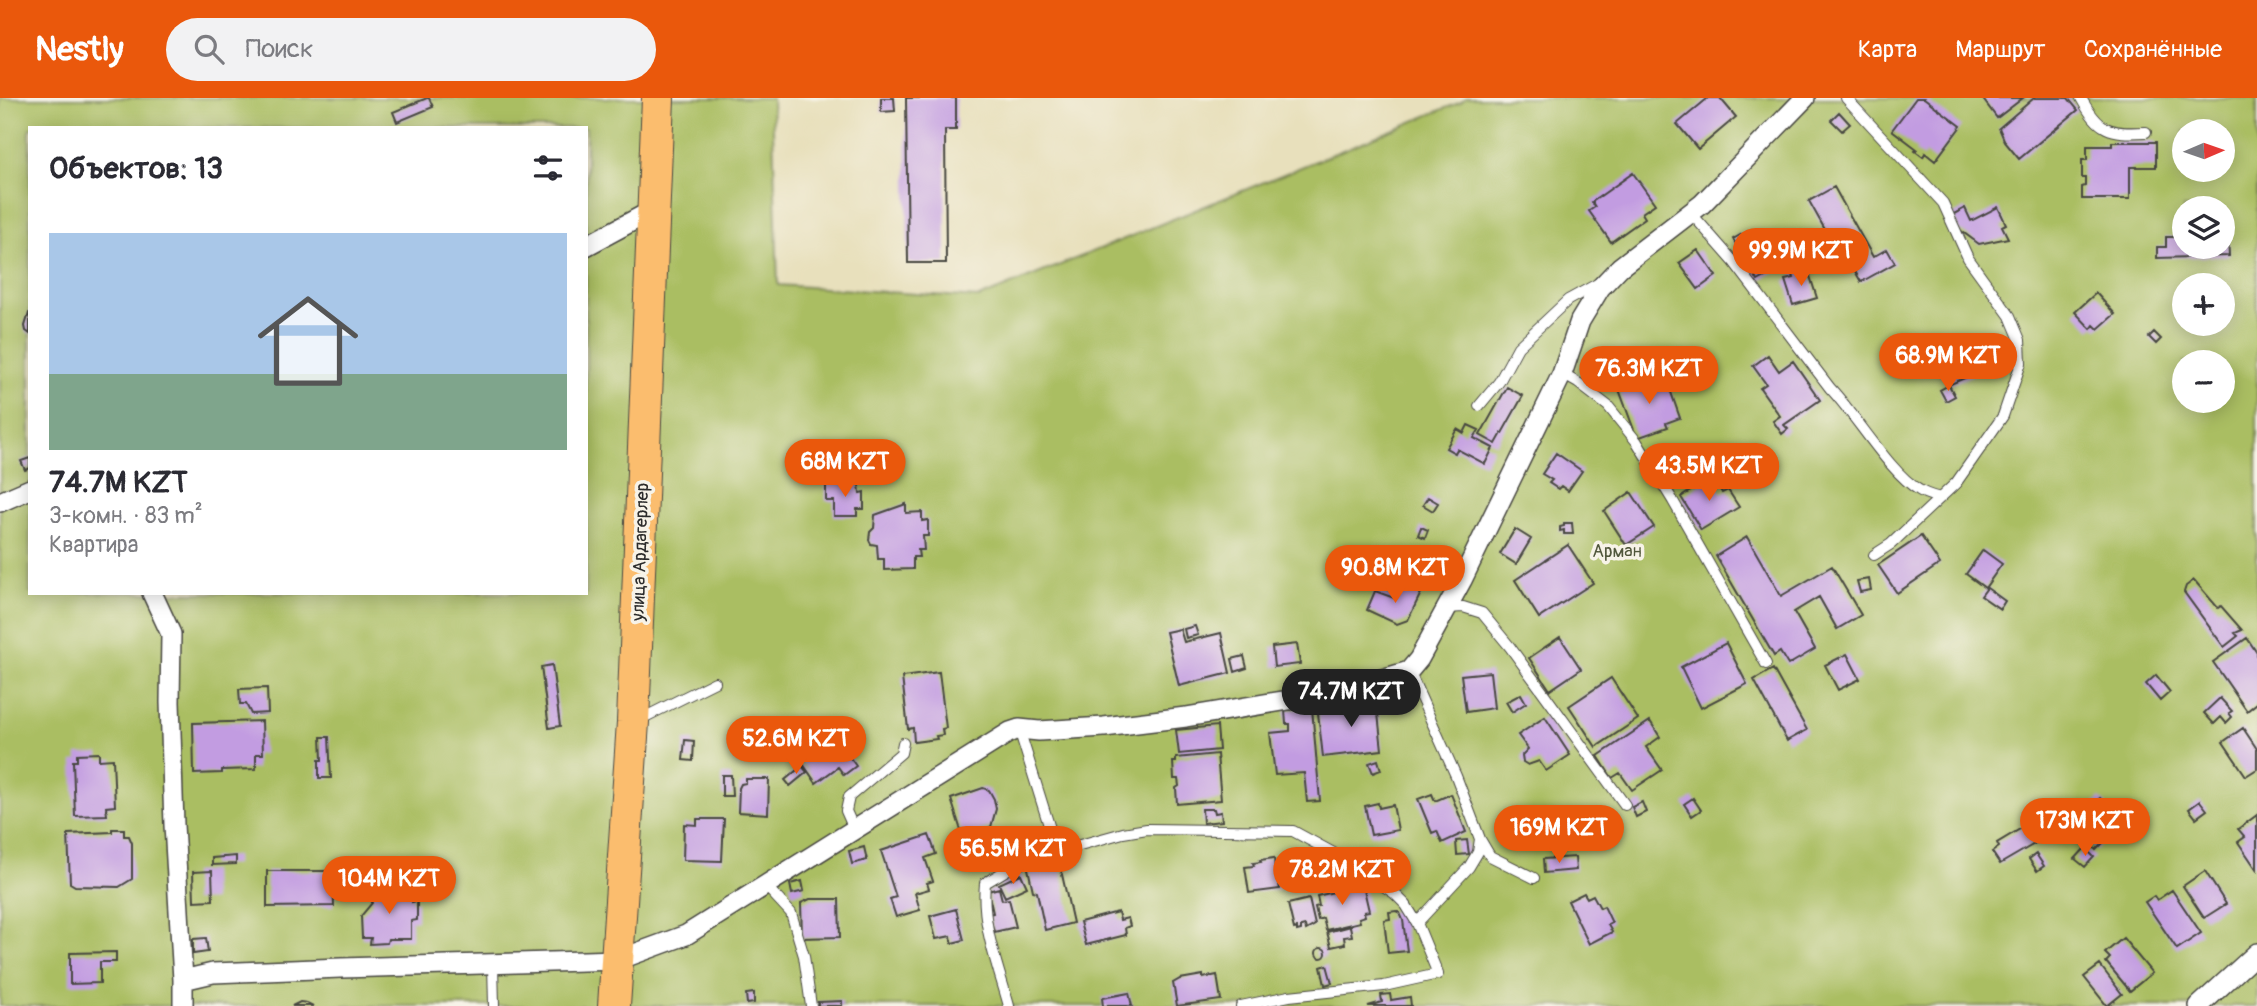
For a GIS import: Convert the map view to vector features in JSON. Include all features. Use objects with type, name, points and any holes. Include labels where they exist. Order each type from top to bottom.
[{"type":"main road","name":"улица Ардагерлер","points":[[614,1006],[634,722],[658,98]]},
{"type":"street","points":[[183,980],[226,973],[618,960],[686,936],[1010,732],[1019,729],[1040,731],[1104,727],[1186,717],[1295,699],[1365,684],[1409,671],[1419,659],[1447,608],[1562,374],[1580,321],[1600,288],[1702,204],[1805,98]]},
{"type":"street","points":[[588,245],[653,210]]},
{"type":"street","points":[[0,502],[28,490]]},
{"type":"street","points":[[153,595],[171,634]]},
{"type":"street","points":[[169,595],[173,811],[183,1006]]},
{"type":"street","points":[[2199,1006],[2257,953]]},
{"type":"lane","points":[[1846,98],[1943,204],[1968,258],[2010,316],[2020,340],[2021,363],[2003,416],[1955,482],[1891,544],[1874,555]]},
{"type":"lane","points":[[2081,98],[2090,116],[2102,128],[2120,133],[2146,132]]},
{"type":"lane","points":[[1691,213],[1734,262],[1902,477],[1920,491],[1940,498]]},
{"type":"lane","points":[[1479,406],[1499,382],[1518,348],[1536,330],[1568,300],[1611,277]]},
{"type":"lane","points":[[1562,374],[1608,405],[1637,442],[1766,664]]},
{"type":"lane","points":[[1447,608],[1463,607],[1482,613],[1625,804]]},
{"type":"lane","points":[[1409,671],[1456,775],[1480,839],[1490,856],[1534,878]]},
{"type":"lane","points":[[634,722],[715,682]]},
{"type":"lane","points":[[1019,729],[1055,848]]},
{"type":"lane","points":[[854,829],[846,811],[849,797],[901,752],[904,743]]},
{"type":"lane","points":[[1009,1006],[987,929],[985,883],[1010,868],[1055,848],[1069,848],[1123,832],[1147,829],[1293,831],[1339,856],[1394,893],[1406,905],[1417,923],[1437,974],[1384,986],[1289,996],[1241,1006]]},
{"type":"lane","points":[[1417,923],[1469,867],[1478,852],[1480,839]]},
{"type":"lane","points":[[765,884],[791,913],[804,956],[811,1006]]},
{"type":"lane","points":[[493,964],[494,1006]]},
{"type":"green space","name":"Арман","points":[[0,98],[772,98],[778,285],[979,298],[1466,98],[2257,98],[2257,1006],[0,1006]]},
{"type":"building","points":[[427,98],[433,107],[397,122],[393,112]]},
{"type":"building","points":[[881,98],[894,98],[895,111],[881,112]]},
{"type":"building","points":[[906,98],[956,98],[956,130],[945,130],[946,263],[908,263]]},
{"type":"building","points":[[1708,98],[1720,98],[1736,117],[1698,149],[1677,124]]},
{"type":"building","points":[[1916,98],[1924,98],[1961,126],[1935,161],[1925,153],[1923,157],[1892,130]]},
{"type":"building","points":[[1982,98],[2023,98],[1997,118]]},
{"type":"building","points":[[2034,98],[2068,98],[2078,110],[2019,159],[2005,142],[1999,128]]},
{"type":"building","points":[[1839,112],[1850,124],[1842,131],[1831,120]]},
{"type":"building","points":[[2112,142],[2156,142],[2156,167],[2130,167],[2130,199],[2082,199],[2085,178],[2082,178],[2082,160],[2087,160],[2087,146],[2112,146]]},
{"type":"building","points":[[1633,173],[1655,204],[1642,213],[1645,218],[1611,242],[1589,211],[1595,207],[1592,202]]},
{"type":"building","points":[[1834,187],[1873,257],[1887,249],[1895,263],[1861,282],[1833,232],[1828,235],[1809,201]]},
{"type":"building","points":[[1998,207],[2006,224],[2002,226],[2008,238],[1979,244],[1960,230],[1952,215],[1965,208],[1971,221]]},
{"type":"building","points":[[1742,234],[1749,245],[1762,237],[1781,268],[1758,281],[1733,239]]},
{"type":"building","points":[[2166,237],[2172,237],[2172,258],[2157,258],[2157,247],[2166,247]]},
{"type":"building","points":[[1698,250],[1716,276],[1698,289],[1679,263]]},
{"type":"building","points":[[1800,268],[1803,275],[1809,273],[1817,298],[1793,305],[1785,280],[1794,278],[1792,271]]},
{"type":"building","points":[[2096,293],[2115,314],[2098,329],[2094,325],[2091,329],[2075,312]]},
{"type":"building","points":[[2154,332],[2161,339],[2156,344],[2149,337]]},
{"type":"building","points":[[1976,343],[1988,368],[1951,384],[1940,359]]},
{"type":"building","points":[[1768,355],[1779,371],[1793,361],[1820,400],[1784,425],[1788,429],[1782,434],[1773,421],[1780,416],[1760,388],[1766,384],[1753,366]]},
{"type":"building","points":[[1632,378],[1636,389],[1666,378],[1680,418],[1666,423],[1668,427],[1637,438],[1617,384]]},
{"type":"building","points":[[1949,385],[1955,396],[1946,401],[1940,390]]},
{"type":"building","points":[[1507,387],[1523,396],[1496,444],[1480,435]]},
{"type":"building","points":[[1468,425],[1479,430],[1474,438],[1493,448],[1485,464],[1457,449],[1455,453],[1446,448],[1457,429],[1464,433]]},
{"type":"building","points":[[1556,453],[1582,471],[1568,491],[1561,486],[1558,489],[1549,483],[1552,480],[1542,474]]},
{"type":"building","points":[[28,459],[28,469],[25,470],[21,461]]},
{"type":"building","points":[[1713,477],[1722,493],[1728,490],[1739,507],[1701,530],[1681,497]]},
{"type":"building","points":[[826,484],[859,484],[860,493],[864,492],[864,509],[857,509],[857,516],[834,516],[834,501],[826,501]]},
{"type":"building","points":[[1631,492],[1654,527],[1626,545],[1604,511]]},
{"type":"building","points":[[1428,497],[1438,503],[1433,511],[1423,505]]},
{"type":"building","points":[[906,504],[906,513],[922,512],[922,521],[928,520],[928,536],[923,536],[924,550],[918,550],[919,557],[913,557],[913,569],[884,570],[884,559],[878,559],[877,545],[871,544],[869,540],[875,515]]},
{"type":"building","points":[[1564,523],[1572,523],[1573,534],[1560,531]]},
{"type":"building","points":[[1421,527],[1428,530],[1425,538],[1418,535]]},
{"type":"building","points":[[1515,529],[1531,539],[1516,564],[1500,554]]},
{"type":"building","points":[[1921,536],[1940,564],[1897,593],[1878,565]]},
{"type":"building","points":[[1747,537],[1781,596],[1832,566],[1861,615],[1837,629],[1819,597],[1794,612],[1815,649],[1788,665],[1780,652],[1774,656],[1716,556]]},
{"type":"building","points":[[1568,545],[1593,583],[1539,618],[1515,580]]},
{"type":"building","points":[[1983,550],[2002,564],[1985,588],[1966,574]]},
{"type":"building","points":[[1869,579],[1871,590],[1860,592],[1857,581]]},
{"type":"building","points":[[2194,580],[2242,630],[2235,633],[2238,636],[2224,647],[2184,592],[2186,586]]},
{"type":"building","points":[[1402,583],[1421,593],[1408,620],[1397,624],[1367,610],[1375,591],[1394,598]]},
{"type":"building","points":[[1987,588],[2005,601],[2000,609],[1981,596]]},
{"type":"building","points":[[1195,626],[1198,635],[1186,638],[1184,629]]},
{"type":"building","points":[[1180,629],[1184,642],[1221,633],[1230,673],[1179,686],[1166,632]]},
{"type":"building","points":[[1560,637],[1581,669],[1550,690],[1529,658]]},
{"type":"building","points":[[2247,638],[2257,653],[2257,703],[2247,711],[2213,662]]},
{"type":"building","points":[[1726,643],[1747,684],[1701,708],[1681,667]]},
{"type":"building","points":[[1297,644],[1300,664],[1274,667],[1272,647]]},
{"type":"building","points":[[1847,654],[1860,679],[1838,690],[1825,665]]},
{"type":"building","points":[[1244,656],[1247,668],[1235,672],[1232,659]]},
{"type":"building","points":[[552,665],[560,726],[549,728],[541,667]]},
{"type":"building","points":[[1773,669],[1807,730],[1787,741],[1754,680]]},
{"type":"building","points":[[939,672],[946,728],[942,729],[943,735],[936,736],[937,739],[914,742],[913,728],[908,729],[902,677]]},
{"type":"building","points":[[1490,672],[1494,708],[1466,712],[1461,675]]},
{"type":"building","points":[[2156,675],[2170,692],[2160,701],[2146,684]]},
{"type":"building","points":[[1611,678],[1638,719],[1596,747],[1569,706]]},
{"type":"building","points":[[267,688],[268,713],[251,714],[246,704],[240,704],[239,689]]},
{"type":"building","points":[[1521,694],[1526,703],[1512,712],[1506,702]]},
{"type":"building","points":[[1376,695],[1382,750],[1323,757],[1318,713],[1356,708],[1355,698]]},
{"type":"building","points":[[2220,698],[2232,711],[2229,713],[2232,717],[2226,723],[2221,717],[2214,724],[2204,713]]},
{"type":"building","points":[[1312,708],[1320,801],[1307,802],[1304,773],[1275,775],[1270,733],[1290,731],[1290,724],[1286,724],[1285,710]]},
{"type":"building","points":[[1545,717],[1570,755],[1546,771],[1539,761],[1528,765],[1523,762],[1522,755],[1528,749],[1518,735]]},
{"type":"building","points":[[262,721],[263,754],[256,754],[256,769],[194,774],[193,723]]},
{"type":"building","points":[[1650,721],[1660,737],[1646,747],[1662,770],[1632,790],[1620,773],[1612,778],[1598,756]]},
{"type":"building","points":[[1217,726],[1219,750],[1179,754],[1176,730]]},
{"type":"building","points":[[2243,728],[2257,749],[2257,769],[2246,776],[2223,742]]},
{"type":"building","points":[[833,734],[856,766],[844,775],[838,767],[816,783],[799,758]]},
{"type":"building","points":[[321,737],[329,737],[331,778],[319,778],[319,760],[322,760]]},
{"type":"building","points":[[685,740],[694,741],[693,761],[683,760]]},
{"type":"building","points":[[99,753],[99,760],[113,759],[115,806],[106,807],[107,815],[75,816],[73,761],[77,761],[77,754]]},
{"type":"building","points":[[1217,754],[1221,800],[1177,804],[1176,788],[1179,786],[1178,779],[1174,779],[1173,762],[1176,762],[1176,758]]},
{"type":"building","points":[[1378,760],[1381,770],[1373,773],[1369,763]]},
{"type":"building","points":[[802,766],[807,772],[790,786],[785,780]]},
{"type":"building","points":[[722,775],[731,775],[732,796],[722,796]]},
{"type":"building","points":[[746,779],[769,779],[768,814],[738,812],[739,788],[746,783]]},
{"type":"building","points":[[983,788],[989,790],[994,799],[996,809],[991,827],[963,837],[951,799]]},
{"type":"building","points":[[1432,794],[1435,801],[1451,794],[1466,832],[1442,843],[1437,831],[1432,833],[1418,799]]},
{"type":"building","points":[[1693,798],[1701,810],[1692,816],[1684,804]]},
{"type":"building","points":[[2100,798],[2107,806],[2096,818],[2088,810]]},
{"type":"building","points":[[2200,801],[2207,810],[2196,818],[2189,809]]},
{"type":"building","points":[[1642,802],[1646,812],[1636,817],[1632,807]]},
{"type":"building","points":[[1378,803],[1379,808],[1393,805],[1398,830],[1371,835],[1365,806]]},
{"type":"building","points":[[1202,809],[1221,812],[1222,821],[1203,823]]},
{"type":"building","points":[[2257,815],[2257,870],[2238,842],[2245,837],[2238,829]]},
{"type":"building","points":[[697,819],[724,819],[722,861],[683,860],[684,824],[697,825]]},
{"type":"building","points":[[2088,823],[2106,840],[2096,850],[2081,831]]},
{"type":"building","points":[[2025,826],[2036,843],[2000,864],[1992,852],[1999,847],[1997,843]]},
{"type":"building","points":[[112,829],[124,829],[124,836],[129,836],[132,843],[132,879],[119,887],[75,886],[70,883],[68,834],[112,832]]},
{"type":"building","points":[[929,835],[936,854],[925,858],[933,881],[927,883],[929,889],[915,893],[920,910],[896,917],[890,899],[896,897],[881,851]]},
{"type":"building","points":[[1467,840],[1469,854],[1457,855],[1456,841]]},
{"type":"building","points":[[864,847],[867,860],[852,864],[849,851]]},
{"type":"building","points":[[2085,848],[2094,857],[2085,867],[2075,859]]},
{"type":"building","points":[[2036,854],[2044,866],[2037,871],[2029,859]]},
{"type":"building","points":[[236,856],[236,864],[212,865],[212,858]]},
{"type":"building","points":[[1058,857],[1073,923],[1045,930],[1037,892],[1033,891],[1027,864]]},
{"type":"building","points":[[1575,857],[1576,870],[1544,873],[1543,859]]},
{"type":"building","points":[[1274,858],[1275,868],[1287,869],[1290,878],[1285,881],[1278,880],[1280,889],[1249,893],[1245,867],[1254,866],[1253,863],[1261,862],[1260,860]]},
{"type":"building","points":[[212,871],[213,900],[194,901],[193,872]]},
{"type":"building","points":[[267,871],[333,871],[334,906],[267,907]]},
{"type":"building","points":[[2205,871],[2226,904],[2204,918],[2183,886]]},
{"type":"building","points":[[1021,874],[1027,887],[1005,897],[999,884]]},
{"type":"building","points":[[802,881],[804,891],[792,894],[790,884]]},
{"type":"building","points":[[1363,885],[1369,911],[1364,912],[1365,916],[1359,918],[1360,922],[1326,930],[1323,918],[1318,920],[1315,907],[1319,906],[1317,896]]},
{"type":"building","points":[[999,888],[1002,900],[1009,899],[1016,927],[994,932],[989,914],[993,913],[988,891]]},
{"type":"building","points":[[372,890],[412,890],[412,902],[417,901],[417,920],[411,921],[411,939],[388,939],[387,943],[370,944],[371,938],[362,938],[361,916],[372,903]]},
{"type":"building","points":[[2172,890],[2201,933],[2177,949],[2145,902],[2154,896],[2157,900]]},
{"type":"building","points":[[1584,893],[1587,898],[1593,895],[1600,908],[1604,906],[1612,923],[1608,925],[1612,932],[1589,944],[1568,901]]},
{"type":"building","points":[[810,899],[839,899],[840,937],[802,938],[801,903]]},
{"type":"building","points":[[1309,899],[1315,925],[1306,930],[1305,926],[1301,927],[1301,930],[1297,931],[1297,928],[1294,929],[1288,904]]},
{"type":"building","points":[[956,909],[964,940],[952,943],[951,936],[936,939],[930,916]]},
{"type":"building","points":[[1396,911],[1403,920],[1407,951],[1388,953],[1384,920],[1390,919],[1389,912]]},
{"type":"building","points":[[1118,912],[1120,920],[1128,918],[1130,926],[1125,928],[1126,935],[1086,945],[1080,922]]},
{"type":"building","points":[[1350,926],[1352,936],[1344,937],[1345,944],[1331,947],[1327,932]]},
{"type":"building","points":[[206,938],[208,952],[193,954],[193,939]]},
{"type":"building","points":[[2123,938],[2152,973],[2130,991],[2106,962],[2110,958],[2105,953]]},
{"type":"building","points":[[1321,948],[1325,949],[1325,957],[1321,958],[1317,957],[1316,953],[1317,949]]},
{"type":"building","points":[[116,952],[116,962],[100,962],[100,983],[70,984],[70,953]]},
{"type":"building","points":[[1327,965],[1332,983],[1325,985],[1321,967]]},
{"type":"building","points":[[2100,965],[2122,994],[2107,1006],[2084,977]]},
{"type":"building","points":[[1203,975],[1203,978],[1217,975],[1221,1000],[1177,1006],[1173,983]]},
{"type":"building","points":[[754,993],[754,1003],[747,1004],[746,994]]},
{"type":"building","points":[[1129,993],[1132,1006],[1103,1006],[1102,998]]},
{"type":"building","points":[[1390,994],[1391,1000],[1410,997],[1411,1006],[1368,1006],[1382,1002],[1381,995]]},
{"type":"building","points":[[842,1001],[842,1006],[818,1006],[818,1002]]},
{"type":"building","points":[[300,1002],[307,1003],[313,1006],[292,1006]]}]
